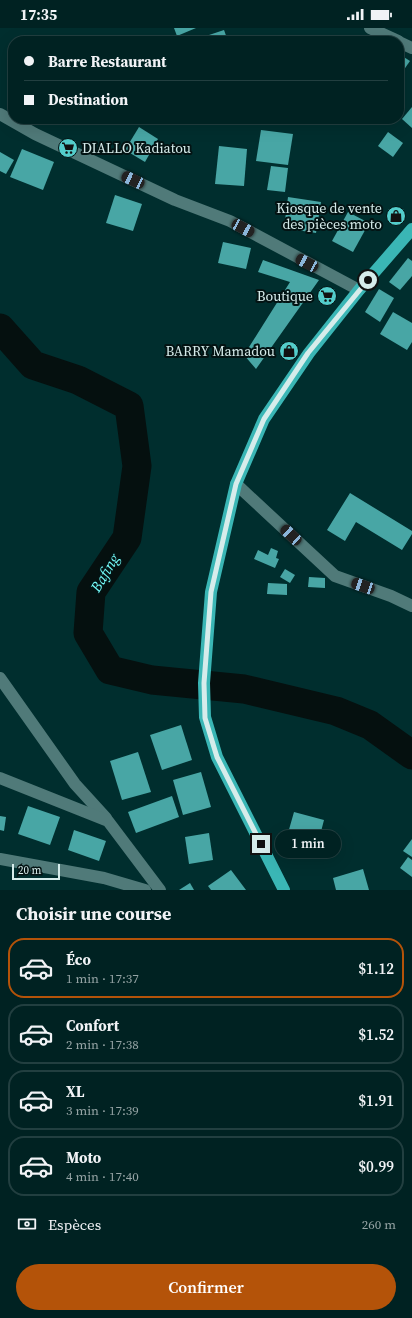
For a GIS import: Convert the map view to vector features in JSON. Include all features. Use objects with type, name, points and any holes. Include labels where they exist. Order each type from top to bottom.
[{"type":"highway","points":[[284,890],[217,757],[205,718],[204,683],[211,592],[236,484],[264,419],[308,353],[359,290],[412,229]]},
{"type":"street","points":[[370,28],[387,36]]},
{"type":"street","points":[[18,124],[35,134],[175,200],[230,221],[359,290]]},
{"type":"street","points":[[236,484],[335,576],[391,596],[412,606]]},
{"type":"street","points":[[0,678],[75,784],[108,821],[160,890]]},
{"type":"street","points":[[0,778],[108,821]]},
{"type":"street","points":[[0,859],[104,878],[145,890]]},
{"type":"building","points":[[174,28],[196,28],[177,36]]},
{"type":"building","points":[[224,30],[226,36],[206,36]]},
{"type":"building","points":[[404,57],[410,61],[404,70]]},
{"type":"building","points":[[412,107],[412,128],[404,121],[404,117]]},
{"type":"building","points":[[139,127],[158,139],[145,162],[125,150]]},
{"type":"building","points":[[261,130],[293,134],[288,165],[256,161]]},
{"type":"building","points":[[388,132],[403,143],[393,157],[378,146]]},
{"type":"building","points":[[219,146],[247,149],[244,186],[215,184]]},
{"type":"building","points":[[22,149],[54,162],[43,190],[10,177]]},
{"type":"building","points":[[0,152],[14,160],[6,174],[0,171]]},
{"type":"building","points":[[271,166],[288,168],[285,192],[267,190]]},
{"type":"building","points":[[115,195],[142,204],[133,231],[106,223]]},
{"type":"building","points":[[288,197],[321,202],[316,233],[284,228]]},
{"type":"building","points":[[348,212],[369,223],[353,252],[332,241]]},
{"type":"building","points":[[223,242],[251,248],[246,269],[218,263]]},
{"type":"building","points":[[408,258],[412,261],[412,276],[400,290],[389,282]]},
{"type":"building","points":[[263,260],[319,280],[256,369],[244,355],[290,282],[258,272]]},
{"type":"building","points":[[379,289],[394,298],[380,322],[365,312]]},
{"type":"building","points":[[393,312],[412,323],[412,342],[407,350],[380,334]]},
{"type":"building","points":[[350,493],[412,531],[412,534],[402,550],[356,522],[345,541],[327,530]]},
{"type":"building","points":[[271,548],[278,551],[276,558],[279,559],[275,568],[254,559],[258,550],[268,555]]},
{"type":"building","points":[[285,569],[295,575],[290,583],[280,577]]},
{"type":"building","points":[[309,577],[325,578],[325,588],[308,587]]},
{"type":"building","points":[[268,583],[287,584],[287,595],[267,594]]},
{"type":"building","points":[[181,725],[192,760],[162,770],[150,735]]},
{"type":"building","points":[[138,752],[151,792],[122,800],[110,761]]},
{"type":"building","points":[[201,772],[211,807],[183,815],[173,780]]},
{"type":"building","points":[[172,796],[179,817],[136,833],[128,812]]},
{"type":"building","points":[[28,806],[60,817],[50,845],[18,834]]},
{"type":"building","points":[[294,812],[324,820],[316,851],[291,844],[294,835],[288,833]]},
{"type":"building","points":[[0,816],[6,817],[4,831],[0,830]]},
{"type":"building","points":[[74,830],[106,841],[99,861],[68,850]]},
{"type":"building","points":[[209,833],[213,860],[189,864],[185,837]]},
{"type":"building","points":[[412,839],[412,857],[403,851]]},
{"type":"building","points":[[408,857],[412,860],[412,877],[400,868]]},
{"type":"building","points":[[363,869],[369,890],[336,890],[333,878]]},
{"type":"building","points":[[231,870],[246,890],[211,890],[208,886]]},
{"type":"building","points":[[190,883],[194,890],[179,890]]},
{"type":"waterway","name":"Bafing","points":[[0,328],[33,365],[78,380],[129,406],[137,466],[127,538],[91,592],[88,633],[110,670],[152,680],[244,689],[336,711],[370,725],[412,755]]},
{"type":"place","name":"DIALLO Kadiatou","points":[[68,148]]},
{"type":"place","name":"Kiosque de vente des pièces moto","points":[[396,216]]},
{"type":"place","name":"Boutique","points":[[327,296]]},
{"type":"place","name":"BARRY Mamadou","points":[[289,351]]},
{"type":"route","points":[[261,844],[217,757],[205,718],[204,683],[211,592],[236,484],[264,419],[308,353],[368,280]]}]
